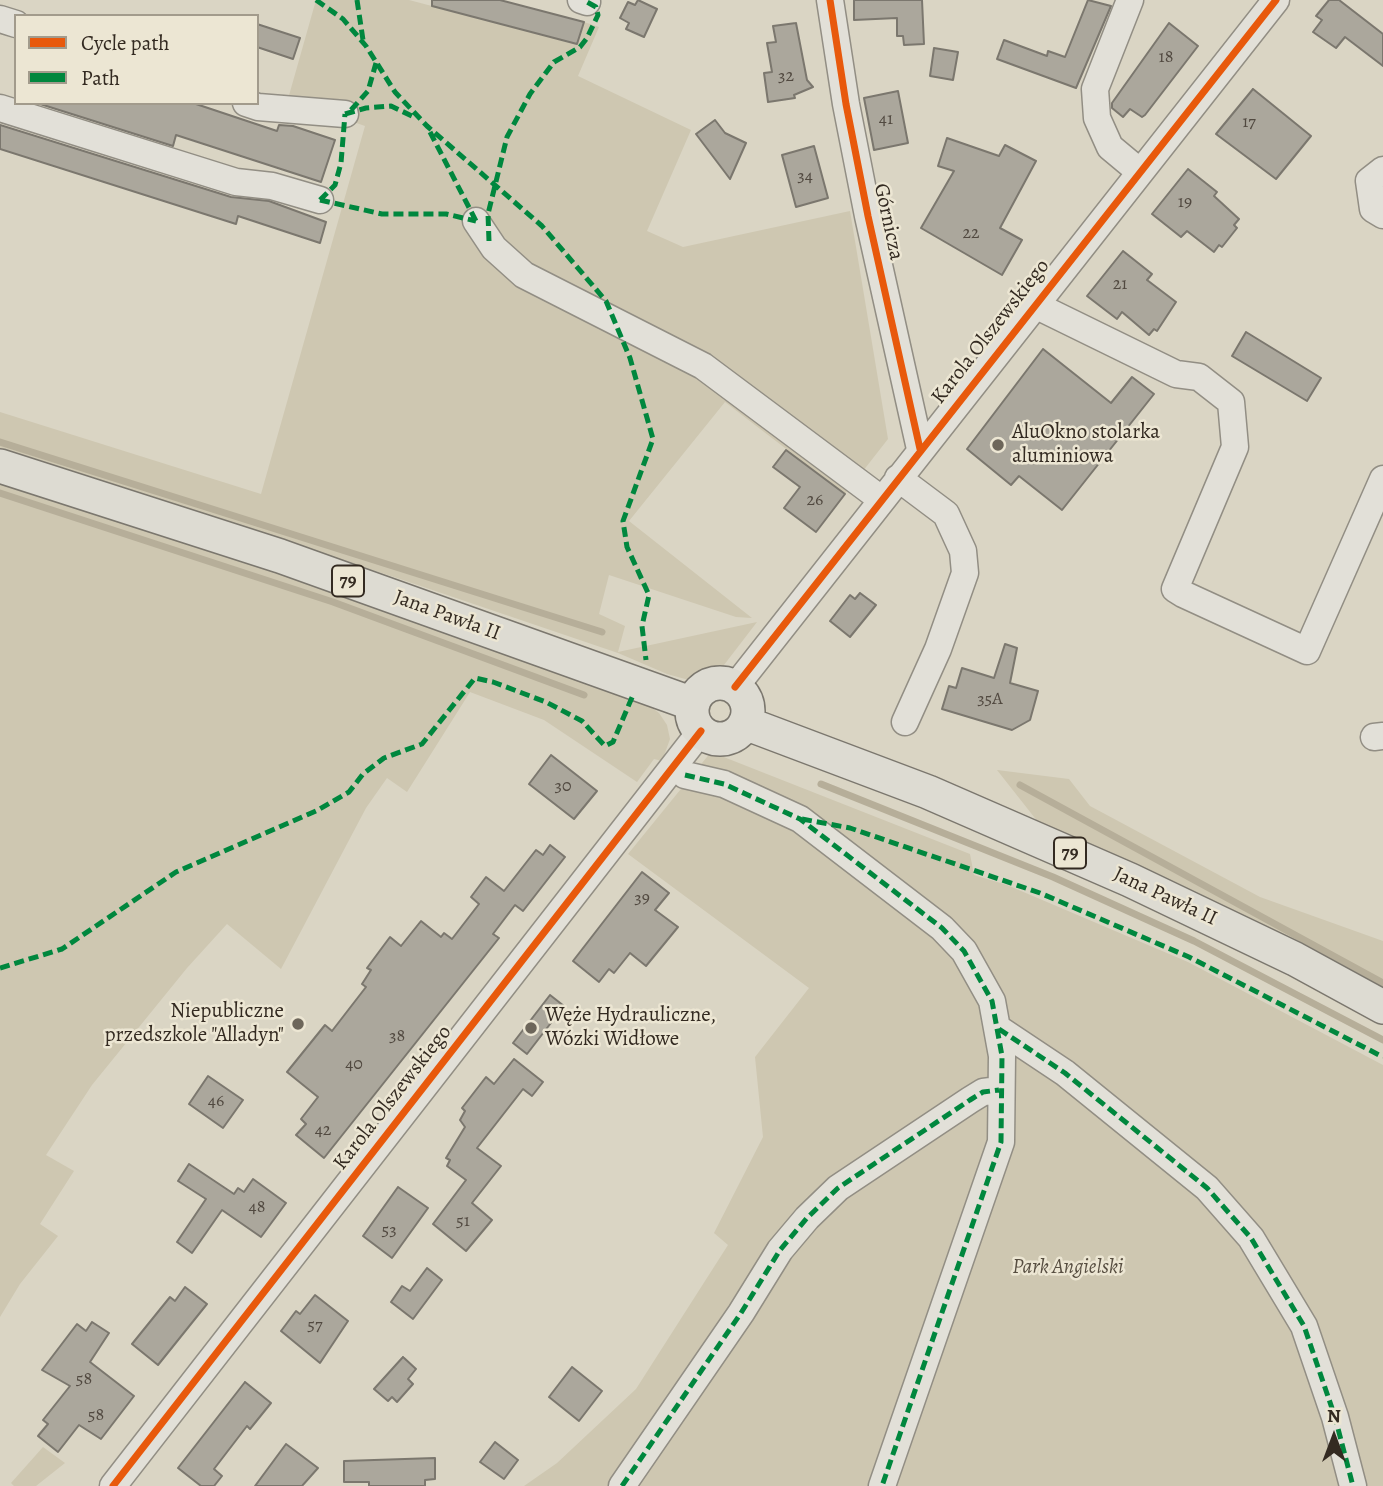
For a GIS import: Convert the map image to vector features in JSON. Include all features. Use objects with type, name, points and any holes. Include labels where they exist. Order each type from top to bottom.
[{"type":"main road","name":"Jana Pawła II","points":[[0,466],[280,556],[697,718]]},
{"type":"main road","points":[[697,718],[705,687],[725,684],[735,687],[746,699],[746,723]]},
{"type":"main road","name":"79","points":[[697,718],[714,738],[729,738],[746,723]]},
{"type":"main road","name":"Jana Pawła II","points":[[746,723],[928,792],[1130,880],[1275,949],[1383,1007]]},
{"type":"street","name":"Górnicza","points":[[830,0],[863,191],[920,449]]},
{"type":"street","points":[[1130,0],[1096,89],[1097,118],[1110,147],[1140,172]]},
{"type":"street","name":"Karola Olszewskiego","points":[[735,687],[1276,0]]},
{"type":"street","points":[[252,105],[345,114]]},
{"type":"street","points":[[0,108],[236,182],[272,186],[320,200]]},
{"type":"street","points":[[1383,170],[1369,181],[1373,209],[1383,215]]},
{"type":"street","points":[[476,220],[494,248],[524,275],[703,366],[881,499]]},
{"type":"street","points":[[1035,305],[1176,374],[1199,377],[1231,402],[1235,447],[1175,589],[1183,594],[1307,651],[1383,480]]},
{"type":"street","points":[[898,478],[946,514],[960,542],[965,573],[938,649],[905,722]]},
{"type":"street","name":"Karola Olszewskiego","points":[[113,1486],[697,718]]},
{"type":"street","points":[[685,775],[724,784],[800,819],[942,928],[964,951],[992,1001],[1002,1056],[999,1090],[1001,1142],[882,1486]]},
{"type":"street","points":[[999,1029],[1065,1073],[1207,1188],[1251,1238],[1304,1326],[1335,1417],[1353,1486]]},
{"type":"street","points":[[622,1486],[741,1313],[780,1251],[807,1219],[838,1188],[983,1092],[999,1090]]},
{"type":"green space","points":[[316,0],[409,0],[576,44],[584,22],[599,27],[578,76],[691,130],[647,231],[683,247],[850,211],[888,439],[845,494],[725,402],[629,521],[752,618],[736,617],[609,575],[599,614],[625,626],[618,652],[757,622],[714,678],[696,682],[667,674],[618,653],[403,580],[0,448],[0,412],[261,494],[365,126],[288,99]]},
{"type":"green space","points":[[0,482],[226,555],[647,704],[659,713],[667,725],[670,739],[662,761],[654,759],[637,782],[544,720],[470,692],[407,792],[387,778],[366,808],[281,969],[227,924],[187,968],[92,1085],[46,1155],[74,1171],[40,1224],[58,1236],[20,1284],[0,1317]]},
{"type":"green space","name":"Park Angielski","points":[[711,752],[970,854],[974,875],[1007,885],[1188,962],[1383,1065],[1383,1486],[524,1486],[557,1463],[636,1389],[728,1245],[714,1233],[763,1137],[755,1057],[809,988],[628,854]]},
{"type":"green space","points":[[997,770],[1069,779],[1090,806],[1260,897],[1383,941],[1383,990],[1038,822]]},
{"type":"green space","points":[[43,1447],[65,1463],[36,1486],[14,1486],[11,1483]]},
{"type":"building","points":[[432,0],[500,0],[584,22],[577,44],[432,6]]},
{"type":"building","points":[[638,0],[657,9],[644,37],[626,29],[629,23],[620,18],[628,2],[635,5]]},
{"type":"building","points":[[854,0],[922,0],[924,44],[904,45],[903,36],[897,36],[897,18],[854,20]]},
{"type":"building","points":[[1088,0],[1111,6],[1076,88],[997,59],[1004,40],[1047,56],[1048,51],[1065,57]]},
{"type":"building","points":[[1329,0],[1339,0],[1383,34],[1383,66],[1345,37],[1336,48],[1313,32],[1322,20],[1316,16]]},
{"type":"building","points":[[796,23],[807,80],[813,87],[794,95],[795,98],[768,102],[764,73],[772,72],[767,43],[776,42],[773,26]]},
{"type":"building","points":[[1169,23],[1198,46],[1145,115],[1142,117],[1130,109],[1123,117],[1112,108],[1112,103]]},
{"type":"building","points":[[259,25],[300,38],[293,59],[259,48]]},
{"type":"building","points":[[934,48],[958,52],[953,80],[930,76]]},
{"type":"building","points":[[1253,89],[1311,136],[1276,179],[1216,134]]},
{"type":"building","points":[[898,91],[908,143],[874,150],[864,98]]},
{"type":"building","points":[[43,105],[199,105],[277,131],[279,125],[293,126],[335,140],[321,182],[176,135],[173,146]]},
{"type":"building","points":[[715,120],[725,133],[746,143],[730,179],[696,134]]},
{"type":"building","points":[[0,125],[231,197],[269,201],[326,222],[320,243],[238,216],[236,224],[0,149]]},
{"type":"building","points":[[947,138],[999,156],[1005,145],[1036,161],[1000,228],[1022,240],[1002,275],[921,228],[954,171],[938,166]]},
{"type":"building","points":[[814,146],[828,198],[796,207],[782,155]]},
{"type":"building","points":[[1188,169],[1217,192],[1214,196],[1239,219],[1234,225],[1237,228],[1222,247],[1219,245],[1214,252],[1187,231],[1181,237],[1152,214]]},
{"type":"building","points":[[1123,251],[1152,274],[1147,280],[1176,302],[1157,331],[1154,329],[1149,335],[1122,312],[1117,319],[1087,296]]},
{"type":"building","points":[[1246,332],[1321,378],[1307,401],[1232,356]]},
{"type":"building","points":[[1043,349],[1111,403],[1132,377],[1154,394],[1062,510],[1019,476],[1011,485],[967,449]]},
{"type":"building","points":[[786,450],[845,494],[816,532],[784,508],[800,487],[773,467]]},
{"type":"building","points":[[860,593],[876,605],[850,637],[830,621],[850,595],[855,599]]},
{"type":"building","points":[[1005,644],[1017,648],[1010,683],[1038,691],[1030,720],[1012,730],[942,709],[949,686],[956,688],[962,668],[994,678]]},
{"type":"building","points":[[551,755],[597,791],[574,819],[529,784]]},
{"type":"building","points":[[550,845],[565,857],[523,911],[515,905],[493,934],[499,938],[324,1158],[296,1135],[306,1124],[301,1119],[318,1097],[287,1072],[325,1025],[332,1031],[366,987],[362,984],[371,970],[367,968],[390,937],[401,946],[421,921],[441,937],[444,933],[452,939],[479,904],[471,897],[486,877],[504,891],[536,850],[543,855]]},
{"type":"building","points":[[642,872],[669,893],[655,910],[678,927],[646,966],[630,953],[614,973],[609,969],[599,982],[573,961]]},
{"type":"building","points":[[550,995],[564,1006],[527,1054],[513,1043]]},
{"type":"building","points":[[514,1059],[543,1082],[532,1096],[523,1089],[477,1148],[501,1166],[472,1203],[492,1220],[466,1251],[433,1224],[466,1180],[447,1166],[450,1160],[446,1158],[465,1127],[460,1120],[465,1111],[462,1108],[486,1077],[494,1084]]},
{"type":"building","points":[[208,1076],[243,1100],[223,1128],[189,1104]]},
{"type":"building","points":[[189,1164],[234,1194],[238,1188],[244,1192],[253,1179],[286,1203],[261,1237],[222,1210],[192,1253],[177,1242],[206,1199],[178,1181]]},
{"type":"building","points":[[398,1187],[428,1208],[392,1258],[363,1236]]},
{"type":"building","points":[[427,1268],[442,1280],[413,1319],[391,1302],[402,1286],[410,1291]]},
{"type":"building","points":[[185,1287],[207,1304],[158,1365],[132,1344],[170,1297],[175,1301]]},
{"type":"building","points":[[315,1295],[348,1321],[320,1363],[281,1331],[296,1311],[300,1314]]},
{"type":"building","points":[[92,1322],[109,1333],[90,1362],[134,1396],[101,1439],[79,1425],[58,1452],[38,1436],[48,1424],[43,1420],[70,1386],[42,1370],[77,1324],[86,1331]]},
{"type":"building","points":[[403,1357],[416,1369],[408,1379],[413,1384],[397,1402],[392,1397],[388,1401],[374,1389]]},
{"type":"building","points":[[572,1367],[602,1391],[579,1421],[549,1397]]},
{"type":"building","points":[[245,1382],[271,1403],[250,1429],[247,1426],[214,1469],[222,1476],[214,1486],[201,1486],[178,1468]]},
{"type":"building","points":[[495,1442],[518,1460],[504,1479],[480,1462]]},
{"type":"building","points":[[286,1444],[318,1468],[302,1486],[255,1486]]},
{"type":"building","points":[[435,1458],[435,1479],[425,1480],[425,1486],[369,1486],[369,1482],[344,1482],[344,1461]]},
{"type":"waterway","points":[[0,442],[602,632]]},
{"type":"waterway","points":[[0,493],[333,602],[584,695]]},
{"type":"waterway","points":[[821,784],[1053,877],[1194,941],[1383,1040]]},
{"type":"waterway","points":[[1020,785],[1383,983]]},
{"type":"marked path","points":[[316,0],[343,19],[366,46],[395,92],[427,126],[542,226],[606,301],[630,358],[653,439],[623,521],[627,547],[649,595],[642,626],[646,660]]},
{"type":"marked path","points":[[357,0],[363,40]]},
{"type":"marked path","points":[[489,241],[488,214],[507,137],[530,94],[554,62],[580,47],[587,38],[598,15],[596,7],[587,2]]},
{"type":"marked path","points":[[351,110],[368,91],[376,63]]},
{"type":"marked path","points":[[345,114],[366,108],[391,106],[412,116]]},
{"type":"marked path","points":[[320,200],[335,185],[341,163],[345,114]]},
{"type":"marked path","points":[[430,132],[476,221]]},
{"type":"marked path","points":[[320,200],[382,214],[446,214],[476,221]]},
{"type":"marked path","points":[[0,968],[62,949],[176,872],[316,811],[349,792],[363,774],[384,758],[422,744],[475,678],[546,702],[582,721],[605,746],[613,742],[633,695]]},
{"type":"marked path","points":[[685,775],[724,784],[800,819],[942,928],[964,951],[992,1001],[1002,1056],[1001,1142],[882,1486]]},
{"type":"marked path","points":[[802,819],[850,828],[1040,893],[1189,957],[1383,1057]]},
{"type":"marked path","points":[[999,1029],[1065,1073],[1207,1188],[1251,1238],[1304,1326],[1335,1417],[1353,1486]]},
{"type":"marked path","points":[[622,1486],[741,1313],[780,1250],[807,1218],[838,1188],[983,1092],[999,1090]]},
{"type":"cycle path","points":[[830,0],[846,104],[868,216],[920,449]]},
{"type":"cycle path","points":[[735,687],[1276,0]]},
{"type":"cycle path","points":[[113,1486],[701,731]]},
{"type":"place","name":"AluOkno stolarka aluminiowa","points":[[998,445]]},
{"type":"place","name":"Niepubliczne przedszkole \"Alladyn\"","points":[[298,1024]]},
{"type":"place","name":"Węże Hydrauliczne, Wózki Widłowe","points":[[531,1028]]}]
